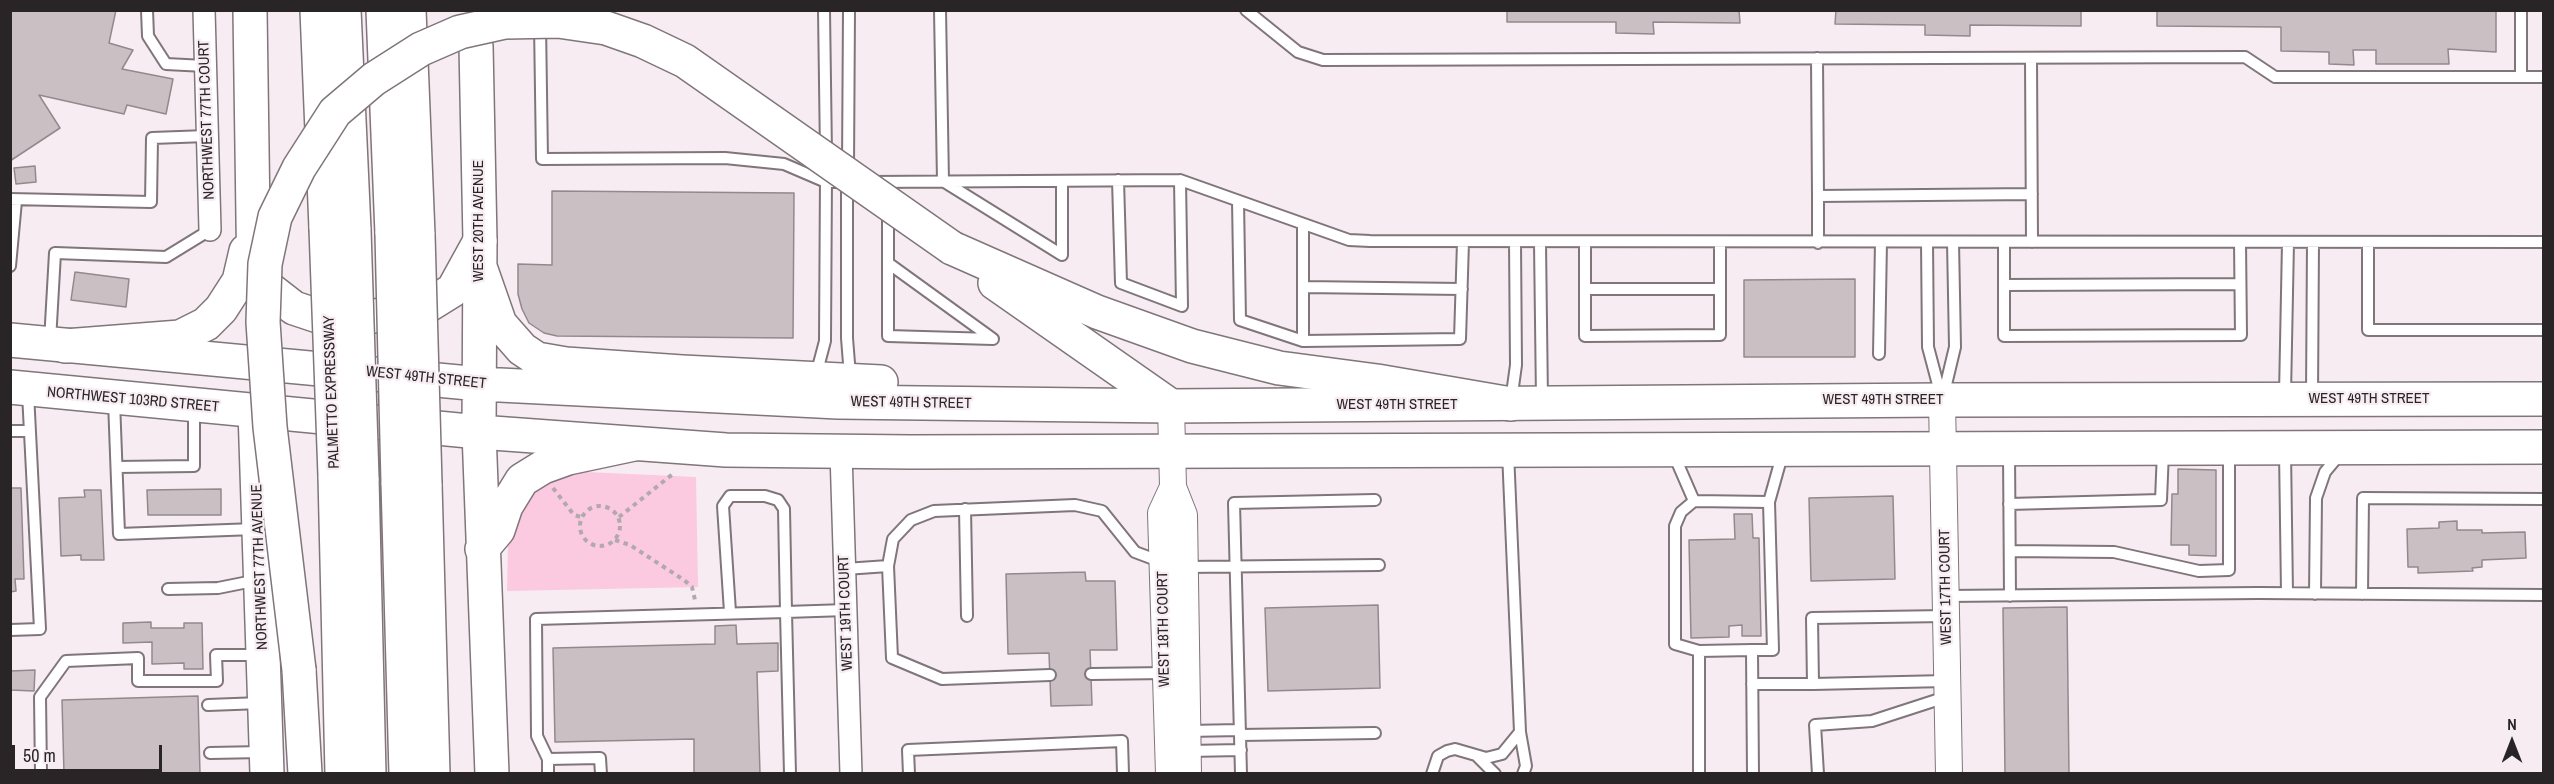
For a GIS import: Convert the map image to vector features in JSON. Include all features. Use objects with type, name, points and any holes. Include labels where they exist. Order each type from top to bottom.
[{"type":"main road","points":[[58,345],[180,337],[206,324],[221,309],[239,281],[252,226],[250,10]]},
{"type":"main road","name":"PALMETTO EXPRESSWAY","points":[[317,10],[340,229],[348,477],[342,774]]},
{"type":"main road","points":[[340,229],[344,10]]},
{"type":"main road","points":[[383,10],[405,235]]},
{"type":"main road","points":[[409,10],[405,235],[412,483],[433,774]]},
{"type":"main road","points":[[470,10],[476,45]]},
{"type":"main road","points":[[305,774],[298,670],[270,427],[262,322],[265,264],[275,217],[298,168],[335,112],[374,79],[431,45],[460,32],[505,22],[558,21],[606,28],[643,40],[684,61],[952,248],[999,286],[1171,406]]},
{"type":"main road","name":"WEST 20TH AVENUE","points":[[476,45],[480,253],[479,432],[492,774]]},
{"type":"main road","name":"NORTHWEST 77TH AVENUE","points":[[252,226],[253,361],[267,763]]},
{"type":"main road","points":[[952,248],[1098,312],[1192,345],[1279,368],[1527,404]]},
{"type":"main road","points":[[254,277],[294,308],[318,316],[351,318],[385,315],[424,308],[453,291],[480,253]]},
{"type":"main road","points":[[480,253],[500,324],[522,349],[537,359],[566,364],[816,377],[1019,393],[1067,405]]},
{"type":"main road","points":[[10,340],[253,361]]},
{"type":"main road","name":"WEST 49TH STREET","points":[[253,361],[480,384],[838,402],[1171,406],[1942,400],[2544,399]]},
{"type":"main road","name":"NORTHWEST 103RD STREET","points":[[19,388],[255,411]]},
{"type":"main road","points":[[2285,447],[2295,428],[2311,419],[2422,419],[2436,414],[2454,399]]},
{"type":"main road","points":[[255,411],[634,444],[726,450],[841,452],[2544,447]]},
{"type":"main road","points":[[482,549],[498,531],[506,506],[522,480],[543,466],[568,458],[634,444]]},
{"type":"main road","points":[[348,477],[369,774]]},
{"type":"main road","points":[[406,774],[412,483]]},
{"type":"street","name":"NORTHWEST 77TH COURT","points":[[204,10],[210,231]]},
{"type":"street","name":"WEST 20TH AVENUE","points":[[476,10],[476,45]]},
{"type":"street","name":"WEST 17TH COURT","points":[[1942,400],[1949,774]]},
{"type":"street","name":"WEST 18TH COURT","points":[[1169,774],[1167,771],[1176,673],[1173,563],[1161,513],[1173,487],[1171,406]]},
{"type":"street","name":"WEST 19TH COURT","points":[[841,452],[851,774]]},
{"type":"street","name":"WEST 18TH COURT","points":[[1176,673],[1188,752]]},
{"type":"lane","points":[[147,10],[148,36],[166,64],[205,66]]},
{"type":"lane","points":[[540,10],[542,159],[725,158],[784,164],[826,182],[1180,180],[1349,240],[1540,243],[2544,242]]},
{"type":"lane","points":[[816,377],[825,340],[824,10]]},
{"type":"lane","points":[[849,10],[847,338],[851,380]]},
{"type":"lane","points":[[940,10],[943,182]]},
{"type":"lane","points":[[1246,10],[1298,52],[1323,60],[2245,57],[2275,77],[2544,77]]},
{"type":"lane","points":[[2522,10],[2522,77]]},
{"type":"lane","points":[[1817,58],[1818,243]]},
{"type":"lane","points":[[2031,58],[2032,242]]},
{"type":"lane","points":[[10,266],[13,200],[151,202],[153,138],[207,136]]},
{"type":"lane","points":[[1119,180],[1121,283],[1182,306],[1180,180]]},
{"type":"lane","points":[[943,182],[1062,255],[1062,181]]},
{"type":"lane","points":[[888,182],[888,263],[888,336],[993,339],[888,263]]},
{"type":"lane","points":[[1818,196],[2032,194]]},
{"type":"lane","points":[[1238,201],[1240,320],[1303,341],[1460,339],[1463,242]]},
{"type":"lane","points":[[1303,224],[1303,341]]},
{"type":"lane","points":[[58,345],[55,253],[166,257],[210,231]]},
{"type":"lane","points":[[1515,242],[1516,365],[1527,404]]},
{"type":"lane","points":[[1879,354],[1881,242]]},
{"type":"lane","points":[[1927,242],[1928,346],[1942,400]]},
{"type":"lane","points":[[1942,400],[1955,346],[1953,242]]},
{"type":"lane","points":[[2004,242],[2004,336],[2241,335],[2240,242]]},
{"type":"lane","points":[[2288,242],[2299,399]]},
{"type":"lane","points":[[2299,399],[2313,242]]},
{"type":"lane","points":[[2368,242],[2368,330],[2544,330]]},
{"type":"lane","points":[[1527,404],[1540,243]]},
{"type":"lane","points":[[1586,243],[1586,336],[1719,335],[1719,243]]},
{"type":"lane","points":[[2004,285],[2240,284]]},
{"type":"lane","points":[[1303,286],[1462,289]]},
{"type":"lane","points":[[1586,289],[1719,288]]},
{"type":"lane","points":[[10,630],[40,629],[30,431],[19,388]]},
{"type":"lane","points":[[114,398],[120,534],[260,529]]},
{"type":"lane","points":[[117,466],[194,466],[194,405]]},
{"type":"lane","points":[[10,431],[30,431]]},
{"type":"lane","points":[[2009,447],[2010,596]]},
{"type":"lane","points":[[2010,551],[2114,552],[2199,571],[2229,570],[2229,447]]},
{"type":"lane","points":[[2285,447],[2287,593]]},
{"type":"lane","points":[[2315,594],[2316,498],[2325,472],[2346,447]]},
{"type":"lane","points":[[1671,448],[1694,501]]},
{"type":"lane","points":[[2009,504],[2161,500],[2163,448]]},
{"type":"lane","points":[[1508,449],[1520,732],[1526,765],[1523,774]]},
{"type":"lane","points":[[1769,502],[1694,501],[1681,512],[1675,526],[1675,644],[1699,651],[1773,650],[1769,502],[1783,450]]},
{"type":"lane","points":[[729,612],[723,506],[730,496],[765,496],[778,500],[784,509],[790,774]]},
{"type":"lane","points":[[2362,594],[2363,498],[2544,499]]},
{"type":"lane","points":[[1241,774],[1234,503],[1375,500]]},
{"type":"lane","points":[[1050,675],[942,679],[892,658],[888,566],[893,539],[911,520],[934,511],[1075,505],[1102,511],[1135,552],[1173,563],[1235,566],[1379,565]]},
{"type":"lane","points":[[965,509],[967,616]]},
{"type":"lane","points":[[845,569],[888,566]]},
{"type":"lane","points":[[168,588],[218,588],[261,580]]},
{"type":"lane","points":[[1813,684],[1812,618],[1946,606],[2010,596],[2287,593],[2544,595]]},
{"type":"lane","points":[[548,774],[548,759],[537,736],[536,619],[846,610]]},
{"type":"lane","points":[[1699,651],[1699,774]]},
{"type":"lane","points":[[1752,651],[1753,774]]},
{"type":"lane","points":[[41,774],[40,697],[66,662],[138,658],[138,681],[217,681],[216,656],[263,654]]},
{"type":"lane","points":[[1091,674],[1176,673]]},
{"type":"lane","points":[[1752,684],[1948,689]]},
{"type":"lane","points":[[1818,774],[1815,725],[1872,721],[1948,689]]},
{"type":"lane","points":[[208,705],[264,703]]},
{"type":"lane","points":[[1432,774],[1438,756],[1447,751],[1455,749],[1486,758],[1502,754],[1520,732]]},
{"type":"lane","points":[[1188,752],[1240,733],[1375,733]]},
{"type":"lane","points":[[909,774],[908,750],[1122,741],[1123,774]]},
{"type":"lane","points":[[1188,752],[1240,750]]},
{"type":"lane","points":[[210,753],[267,763]]},
{"type":"lane","points":[[1477,757],[1495,774]]},
{"type":"lane","points":[[548,759],[600,758],[601,774]]},
{"type":"path","points":[[619,517],[675,472]]},
{"type":"path","points":[[546,479],[574,515],[581,517]]},
{"type":"path","points":[[598,505],[612,509],[619,517],[621,527],[615,540],[604,546],[591,544],[586,541],[580,530],[581,517],[586,511],[598,505]]},
{"type":"path","points":[[615,540],[630,545],[692,587]]},
{"type":"shaded area","points":[[570,473],[696,477],[698,587],[507,591],[508,543],[511,524],[535,489]]},
{"type":"building","points":[[10,10],[116,10],[109,43],[133,50],[122,69],[173,79],[166,114],[127,105],[124,114],[39,95],[60,128],[10,161]]},
{"type":"building","points":[[1507,10],[1739,10],[1740,23],[1653,22],[1654,34],[1616,33],[1616,22],[1507,22]]},
{"type":"building","points":[[1836,10],[2081,10],[2081,26],[1970,25],[1970,36],[1925,35],[1925,25],[1835,24]]},
{"type":"building","points":[[2157,10],[2496,10],[2496,52],[2448,49],[2449,64],[2376,64],[2376,50],[2353,50],[2354,65],[2329,64],[2329,52],[2281,51],[2281,27],[2157,26]]},
{"type":"building","points":[[35,166],[36,182],[16,184],[14,168]]},
{"type":"building","points":[[552,191],[794,193],[793,338],[557,336],[544,333],[529,323],[522,309],[518,294],[518,264],[552,265]]},
{"type":"building","points":[[75,272],[129,279],[126,307],[71,300]]},
{"type":"building","points":[[1855,279],[1855,357],[1744,357],[1744,280]]},
{"type":"building","points":[[2178,469],[2216,470],[2216,556],[2189,555],[2189,545],[2171,545],[2172,494],[2178,494]]},
{"type":"building","points":[[10,488],[21,488],[24,579],[15,579],[16,591],[10,592]]},
{"type":"building","points":[[221,489],[221,515],[148,515],[147,490]]},
{"type":"building","points":[[84,490],[101,490],[104,560],[81,560],[81,555],[61,556],[59,498],[85,497]]},
{"type":"building","points":[[1893,496],[1895,579],[1811,581],[1809,498]]},
{"type":"building","points":[[1734,514],[1752,514],[1753,538],[1759,538],[1761,636],[1742,636],[1742,625],[1729,626],[1729,637],[1691,638],[1689,540],[1735,539]]},
{"type":"building","points":[[2457,521],[2457,530],[2482,530],[2482,533],[2525,532],[2526,558],[2482,560],[2482,567],[2472,568],[2473,571],[2418,573],[2418,567],[2408,567],[2407,529],[2439,528],[2439,522]]},
{"type":"building","points":[[1085,572],[1086,581],[1115,581],[1117,650],[1090,650],[1092,705],[1051,706],[1049,653],[1008,654],[1006,574]]},
{"type":"building","points":[[1378,605],[1380,688],[1268,691],[1265,608]]},
{"type":"building","points":[[2067,607],[2069,774],[2005,774],[2003,608]]},
{"type":"building","points":[[151,622],[151,628],[184,628],[184,623],[202,623],[203,669],[184,669],[184,663],[152,664],[152,642],[123,643],[123,623]]},
{"type":"building","points":[[736,625],[737,644],[778,643],[778,671],[757,672],[760,774],[694,774],[694,739],[555,742],[553,648],[715,644],[715,626]]},
{"type":"building","points":[[35,670],[34,691],[10,690],[10,671]]},
{"type":"building","points":[[198,696],[200,774],[64,774],[62,700]]}]
